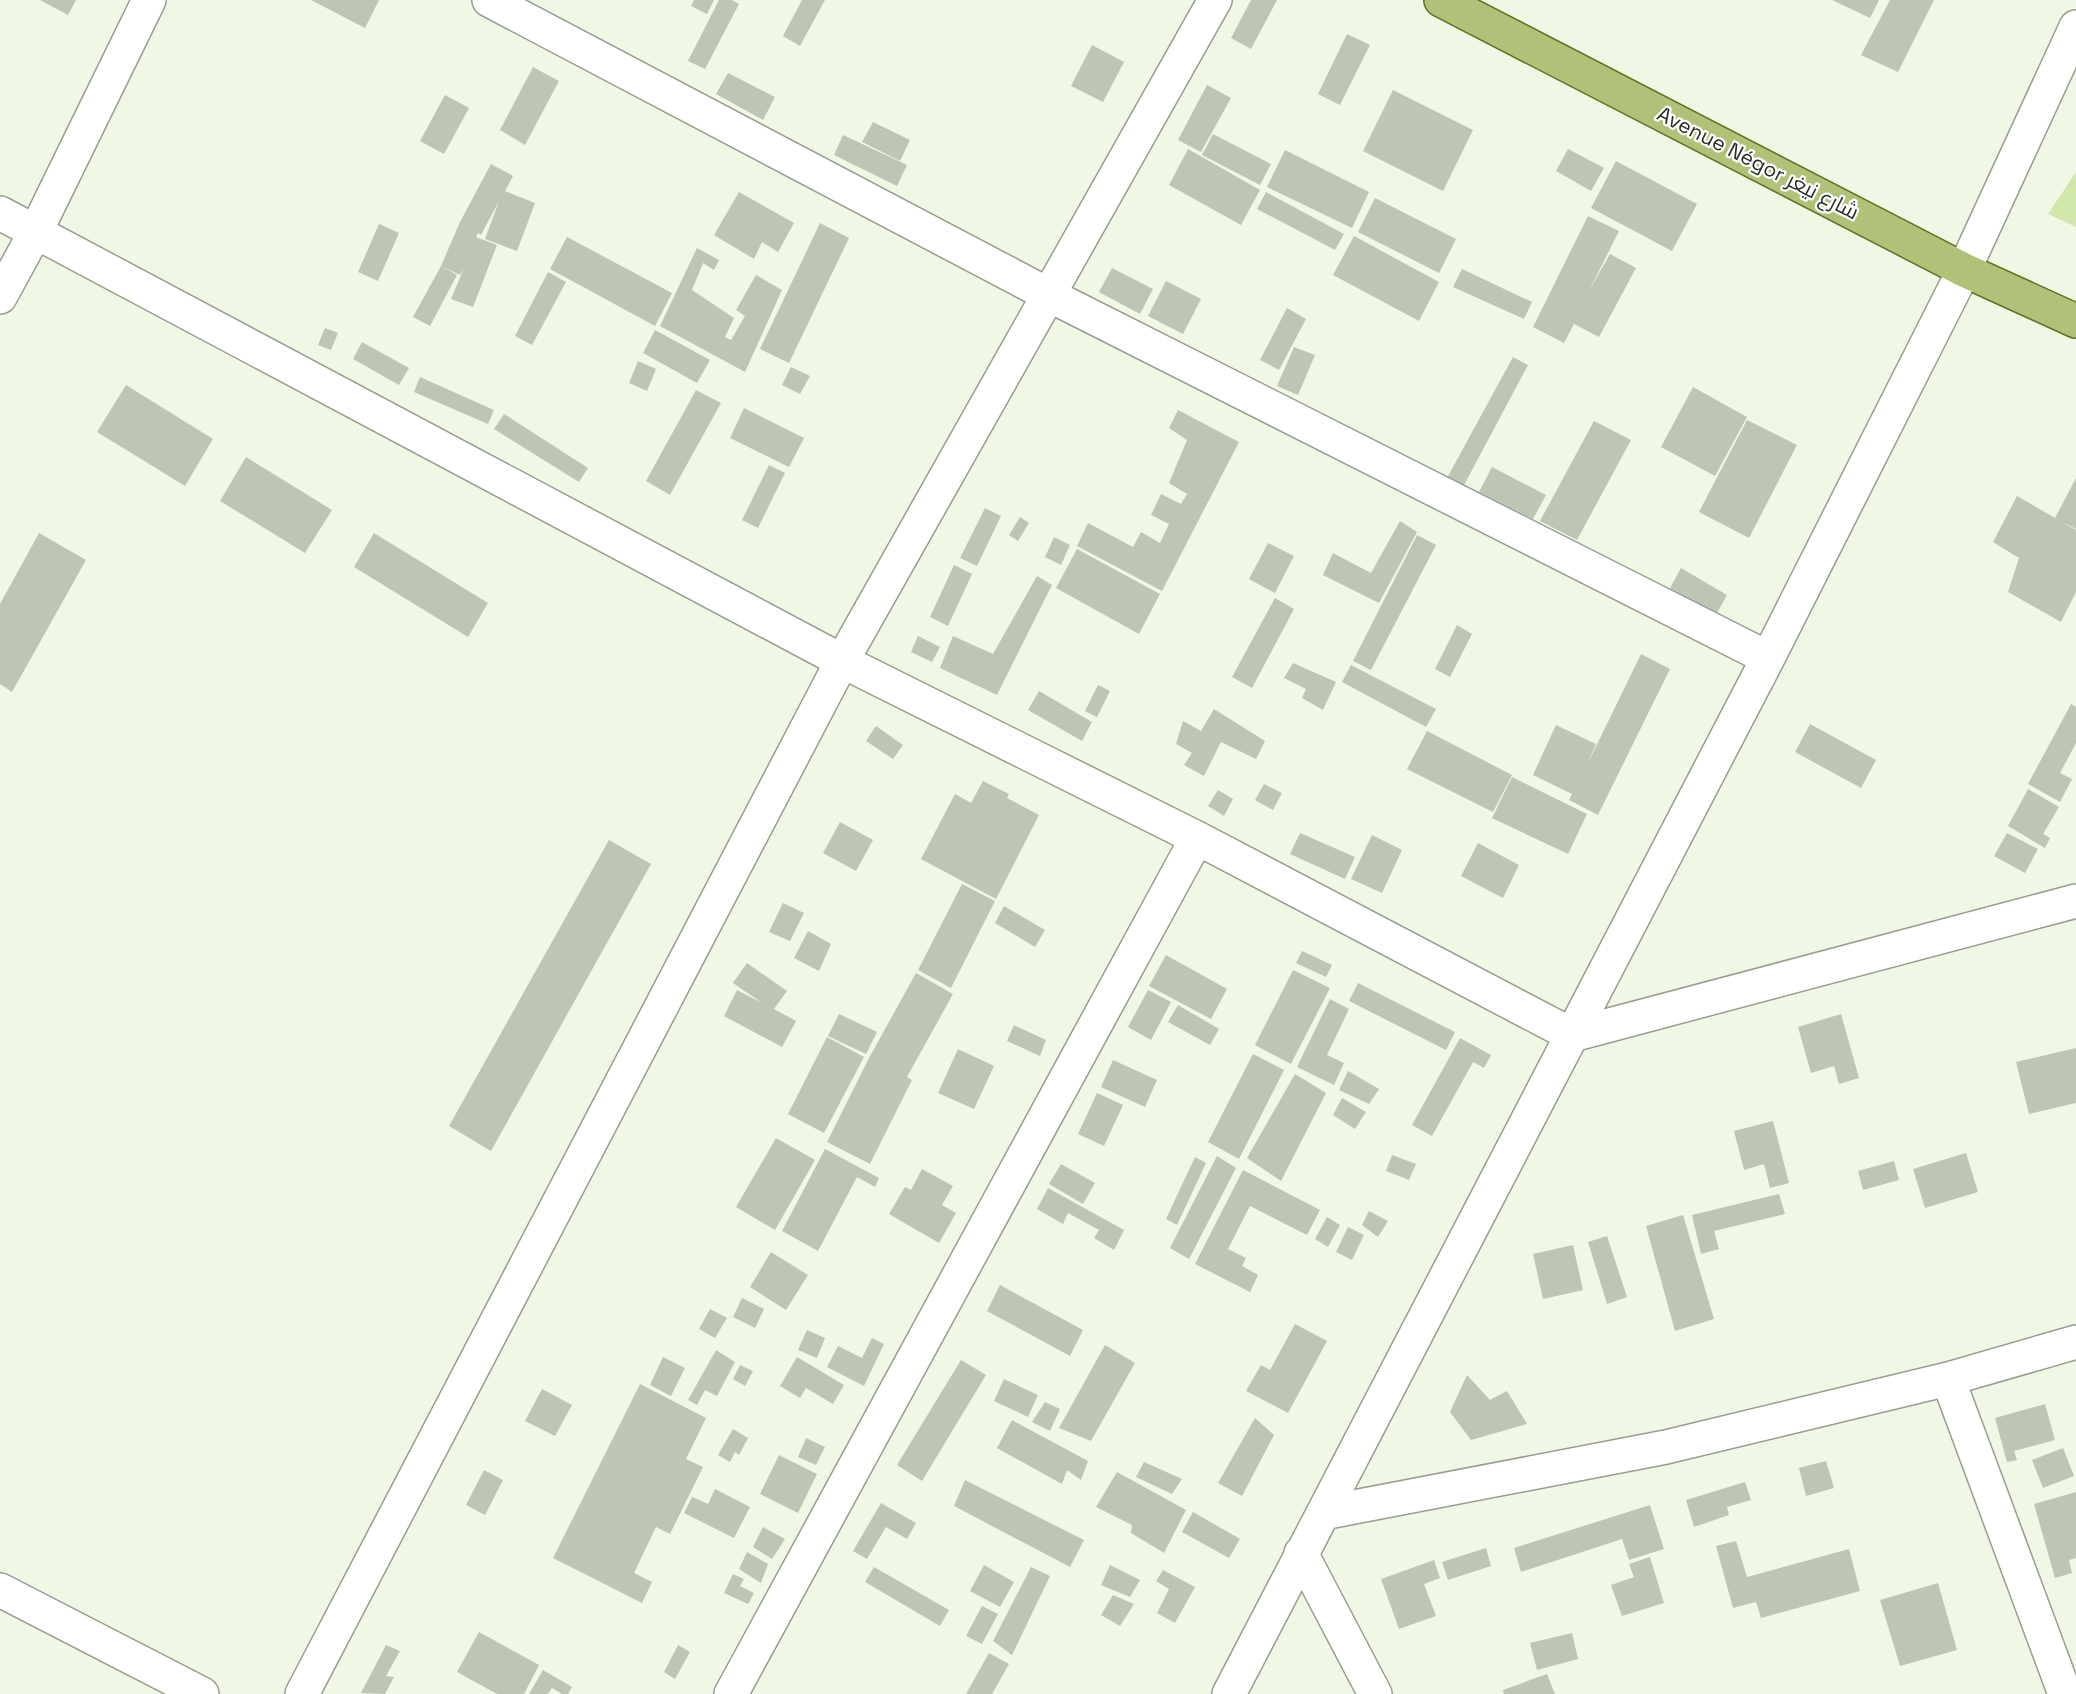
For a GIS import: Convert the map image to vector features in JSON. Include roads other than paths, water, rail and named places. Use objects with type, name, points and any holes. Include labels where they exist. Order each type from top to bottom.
[{"type":"main road","name":"Avenue Négor شارع نيغر","points":[[1442,0],[1964,270],[2076,321]]},
{"type":"street","points":[[0,297],[36,231],[149,0]]},
{"type":"street","points":[[489,0],[1049,295],[1768,658]]},
{"type":"street","points":[[302,1694],[842,661],[1215,0]]},
{"type":"street","points":[[1230,1694],[1301,1553],[1768,658],[1964,270],[2076,27]]},
{"type":"street","points":[[0,213],[842,661],[1197,838],[1572,1035],[2076,901]]},
{"type":"street","points":[[731,1694],[1197,838]]},
{"type":"street","points":[[1323,1513],[1666,1447],[1948,1379],[2076,1342]]},
{"type":"street","points":[[1948,1379],[2065,1694]]},
{"type":"street","points":[[1301,1553],[1375,1694]]},
{"type":"street","points":[[0,1590],[202,1694]]}]
